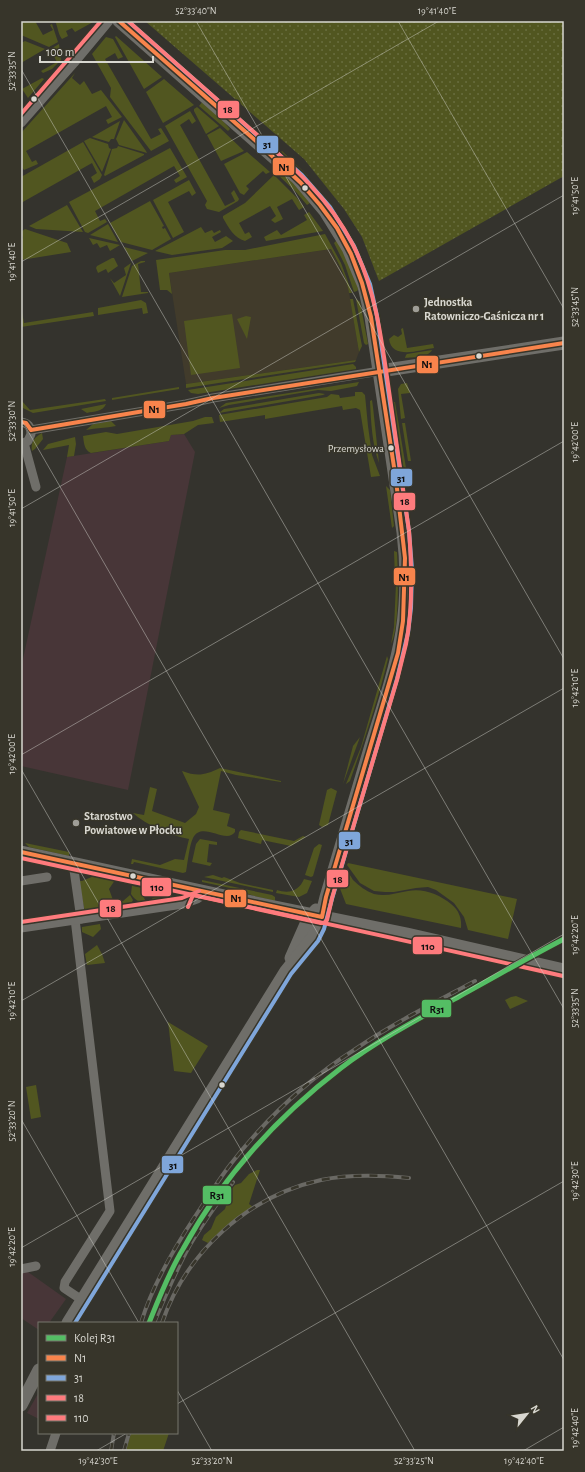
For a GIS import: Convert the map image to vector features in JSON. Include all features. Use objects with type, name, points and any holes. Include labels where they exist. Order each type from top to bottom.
[{"type":"street","points":[[21,123],[74,63],[108,21]]},
{"type":"street","points":[[69,1322],[286,971],[313,937],[319,926],[317,916],[326,897],[385,699],[398,653],[404,615],[405,547],[380,371],[370,310],[361,278],[348,248],[325,211],[306,188],[281,164],[119,21]]},
{"type":"street","points":[[31,430],[63,423],[186,404],[213,398],[564,343]]},
{"type":"street","points":[[21,422],[26,424],[31,430],[30,438],[23,443],[36,487]]},
{"type":"street","points":[[21,852],[407,934],[564,970]]},
{"type":"street","points":[[73,863],[110,1211],[65,1282],[64,1288],[82,1300]]},
{"type":"street","points":[[21,881],[47,878]]},
{"type":"street","points":[[182,904],[186,898],[188,888]]},
{"type":"street","points":[[21,928],[182,904],[197,899],[207,892]]},
{"type":"street","points":[[21,1269],[36,1266]]},
{"type":"street","points":[[21,1405],[38,1372]]},
{"type":"street","points":[[50,1451],[56,1434]]},
{"type":"shaded area","points":[[331,249],[348,286],[359,352],[356,360],[186,384],[169,273]]},
{"type":"shaded area","points":[[184,434],[195,452],[128,790],[21,766],[21,668],[67,457],[169,441],[171,435]]},
{"type":"shaded area","points":[[21,1267],[66,1299],[50,1322],[38,1322],[38,1329],[21,1318]]},
{"type":"shaded area","points":[[38,1394],[38,1418],[27,1413]]},
{"type":"green space","points":[[21,21],[35,21],[43,35],[53,30],[50,25],[52,24],[58,42],[49,47],[21,35]]},
{"type":"green space","points":[[55,21],[95,21],[75,32],[72,28],[66,31],[68,36],[62,39]]},
{"type":"green space","points":[[145,21],[564,21],[564,176],[379,281],[362,237],[344,209],[304,159]]},
{"type":"green space","points":[[116,36],[162,77],[144,89],[115,37]]},
{"type":"green space","points":[[106,37],[113,39],[123,57],[118,59],[115,53],[105,59],[151,139],[161,134],[158,129],[161,128],[169,141],[151,151],[110,97],[111,88],[92,54]]},
{"type":"green space","points":[[25,41],[45,49],[21,63],[21,43]]},
{"type":"green space","points":[[59,44],[61,60],[52,69],[43,73],[41,71],[57,62],[52,53],[48,55],[47,51]]},
{"type":"green space","points":[[75,73],[72,78],[80,85],[84,81],[92,94],[101,90],[122,117],[108,124],[106,120],[112,117],[106,106],[26,151],[32,162],[36,160],[38,164],[24,170],[21,166],[21,133]]},
{"type":"green space","points":[[42,78],[44,79],[28,98],[22,89]]},
{"type":"green space","points":[[164,79],[194,105],[163,123],[146,92]]},
{"type":"green space","points":[[203,101],[230,129],[228,131],[199,106]]},
{"type":"green space","points":[[197,107],[219,126],[206,134],[194,111]]},
{"type":"green space","points":[[190,111],[196,121],[192,124],[189,119],[180,125],[225,206],[235,201],[231,193],[234,190],[239,199],[219,212],[207,209],[205,205],[207,201],[165,126]]},
{"type":"green space","points":[[124,120],[147,153],[119,145],[116,139]]},
{"type":"green space","points":[[120,121],[114,139],[111,139],[109,142],[92,137]]},
{"type":"green space","points":[[220,128],[244,151],[221,161],[207,135]]},
{"type":"green space","points":[[90,138],[108,144],[109,148],[111,149],[102,172],[84,141]]},
{"type":"green space","points":[[83,142],[102,175],[100,179],[94,183],[91,177],[97,173],[92,163],[21,203],[21,177]]},
{"type":"green space","points":[[118,146],[144,155],[105,176],[104,175],[112,149],[117,148]]},
{"type":"green space","points":[[170,148],[187,177],[176,183],[174,180],[180,176],[174,166],[95,211],[100,221],[105,219],[107,222],[88,233],[85,232],[69,202]]},
{"type":"green space","points":[[282,151],[308,176],[307,177],[295,170],[278,155]]},
{"type":"green space","points":[[247,152],[270,172],[266,174],[263,171],[246,186],[249,189],[244,195],[240,193],[224,164]]},
{"type":"green space","points":[[279,171],[282,171],[296,184],[310,203],[307,205],[277,174]]},
{"type":"green space","points":[[274,175],[304,207],[299,210],[292,199],[277,207],[283,219],[275,223],[271,220],[276,216],[270,206],[239,223],[245,234],[249,232],[252,237],[245,241],[241,240],[232,232],[223,216],[245,203]]},
{"type":"green space","points":[[189,180],[196,193],[192,196],[189,191],[168,202],[184,232],[173,238],[153,200]]},
{"type":"green space","points":[[150,201],[164,226],[162,227],[163,229],[165,228],[171,239],[152,250],[121,242],[110,223]]},
{"type":"green space","points":[[67,205],[83,232],[36,229],[29,226]]},
{"type":"green space","points":[[309,212],[323,231],[266,241],[264,237],[277,230],[281,235],[307,220],[304,215]]},
{"type":"green space","points":[[108,224],[118,242],[90,235]]},
{"type":"green space","points":[[201,227],[205,233],[212,230],[214,233],[220,230],[221,232],[212,237],[215,242],[226,236],[233,241],[222,248],[172,255],[155,251]]},
{"type":"green space","points":[[25,229],[67,243],[71,252],[21,260],[21,240],[23,238],[21,232]]},
{"type":"green space","points":[[325,234],[341,263],[352,293],[349,293],[344,276],[331,249],[169,273],[172,294],[167,290],[160,290],[156,260],[225,250],[245,250]]},
{"type":"green space","points":[[89,238],[120,245],[110,251],[107,245],[100,248],[97,243],[93,245]]},
{"type":"green space","points":[[338,239],[359,288],[354,292],[345,265],[334,243]]},
{"type":"green space","points":[[124,247],[148,253],[132,261]]},
{"type":"green space","points":[[114,258],[118,266],[108,273],[106,269],[98,273],[96,268],[97,266]]},
{"type":"green space","points":[[141,261],[145,262],[138,264],[141,292],[148,293],[122,297],[132,266]]},
{"type":"green space","points":[[131,263],[120,296],[110,278],[114,283],[126,275],[124,268]]},
{"type":"green space","points":[[350,299],[353,299],[362,346],[359,352]]},
{"type":"green space","points":[[356,299],[360,302],[368,344],[366,345],[364,343]]},
{"type":"green space","points":[[141,300],[146,303],[148,313],[143,314],[142,308],[98,315],[98,308]]},
{"type":"green space","points":[[21,307],[24,323],[93,312],[94,316],[21,327]]},
{"type":"green space","points":[[232,314],[240,368],[191,375],[184,321]]},
{"type":"green space","points":[[246,316],[251,317],[247,339],[237,319]]},
{"type":"green space","points":[[403,328],[407,348],[433,344],[434,348],[414,352],[401,352],[395,350],[389,339],[394,335],[398,337],[402,334],[401,329]]},
{"type":"green space","points":[[432,350],[424,356],[405,358],[407,354]]},
{"type":"green space","points":[[356,360],[355,362],[186,388],[186,384]]},
{"type":"green space","points":[[353,364],[356,369],[198,394],[191,393],[188,390]]},
{"type":"green space","points":[[359,382],[357,386],[331,391],[318,390],[219,408],[226,403]]},
{"type":"green space","points":[[407,383],[410,393],[401,394],[405,418],[401,419],[398,389],[401,384]]},
{"type":"green space","points":[[179,387],[179,389],[112,400],[112,398]]},
{"type":"green space","points":[[355,392],[362,392],[365,395],[372,455],[380,476],[371,477],[360,410],[356,408],[343,410],[342,406],[265,419],[265,415],[220,422],[219,415],[327,397],[331,394],[339,395],[340,398],[355,396]]},
{"type":"green space","points":[[319,393],[325,394],[219,413],[224,409]]},
{"type":"green space","points":[[105,399],[106,401],[33,413],[23,408],[21,400],[30,410]]},
{"type":"green space","points":[[372,400],[379,463],[372,433],[370,401]]},
{"type":"green space","points":[[392,402],[395,402],[406,468],[402,466]]},
{"type":"green space","points":[[106,404],[101,410],[87,413],[81,409]]},
{"type":"green space","points":[[205,417],[212,417],[214,423],[198,425],[184,434],[171,435],[169,441],[91,453],[87,450],[84,444],[83,436],[106,432],[117,434],[193,421]]},
{"type":"green space","points":[[111,421],[116,426],[86,430],[93,424]]},
{"type":"green space","points":[[402,423],[405,423],[411,461],[408,461]]},
{"type":"green space","points":[[42,433],[43,439],[32,451],[34,440]]},
{"type":"green space","points":[[75,437],[76,444],[74,456],[67,457],[69,445],[43,450],[48,444]]},
{"type":"green space","points":[[386,486],[390,490],[394,526],[392,528]]},
{"type":"green space","points":[[394,551],[397,552],[398,599],[396,626],[391,644],[394,627],[396,584]]},
{"type":"green space","points":[[387,656],[388,659],[370,720],[350,781],[346,784],[361,747]]},
{"type":"green space","points":[[360,737],[343,784],[353,746]]},
{"type":"green space","points":[[220,768],[281,782],[236,775],[221,771],[213,810],[230,814],[227,826],[235,829],[235,832],[226,836],[202,831],[197,833],[190,846],[186,872],[183,873],[134,862],[131,864],[132,859],[160,865],[175,859],[184,860],[189,839],[160,829],[145,822],[133,813],[144,815],[150,787],[157,789],[152,811],[185,823],[196,814],[199,807],[182,771],[197,775]]},
{"type":"green space","points":[[331,788],[337,791],[328,825],[322,827],[319,825],[327,790]]},
{"type":"green space","points":[[241,830],[294,841],[303,836],[306,837],[291,846],[262,840],[261,844],[238,838]]},
{"type":"green space","points":[[200,839],[217,842],[217,845],[209,844],[207,862],[212,863],[210,866],[192,862],[196,844]]},
{"type":"green space","points":[[25,843],[69,852],[69,856],[29,847]]},
{"type":"green space","points":[[319,844],[322,845],[313,876],[311,877],[305,875],[314,848]]},
{"type":"green space","points":[[348,863],[517,899],[508,939],[468,930],[464,917],[454,903],[436,890],[428,887],[394,892],[374,891],[360,883],[347,865]]},
{"type":"green space","points":[[346,870],[353,880],[365,890],[374,894],[387,895],[419,890],[441,897],[454,906],[458,912],[461,921],[461,928],[346,904],[339,886],[344,871]]},
{"type":"green space","points":[[213,875],[222,878],[224,877],[240,883],[273,890],[273,892],[204,877]]},
{"type":"green space","points":[[94,876],[115,880],[109,889],[113,900],[108,906],[111,909],[115,906],[113,902],[114,899],[123,901],[130,895],[133,900],[131,904],[134,907],[89,914],[84,908],[79,881]]},
{"type":"green space","points":[[304,879],[312,881],[307,893],[299,897],[276,893],[277,890],[286,892],[296,889]]},
{"type":"green space","points":[[202,880],[272,895],[275,897],[275,901],[254,896],[235,889],[202,882]]},
{"type":"green space","points":[[132,885],[161,892],[156,893],[151,897],[147,894],[144,898],[146,901],[139,901],[131,894]]},
{"type":"green space","points":[[165,893],[171,897],[172,901],[134,907],[137,906],[138,903],[147,902],[159,894],[160,899],[165,898]]},
{"type":"green space","points":[[100,924],[101,929],[93,937],[82,932],[82,927]]},
{"type":"green space","points":[[97,945],[105,963],[87,965],[85,954]]},
{"type":"green space","points":[[516,996],[528,1001],[510,1009],[505,1000]]},
{"type":"green space","points":[[168,1022],[208,1046],[191,1073],[174,1071]]},
{"type":"green space","points":[[36,1085],[41,1117],[31,1119],[26,1087]]},
{"type":"green space","points":[[260,1170],[249,1204],[253,1207],[229,1224],[208,1243],[202,1240],[204,1235],[211,1229],[216,1217],[225,1209],[231,1190],[235,1185],[241,1183],[249,1174]]},
{"type":"green space","points":[[131,1434],[169,1434],[163,1451],[126,1451]]},
{"type":"railway","points":[[141,1322],[157,1282],[186,1230],[230,1165],[272,1117],[320,1074],[368,1040],[475,981]]},
{"type":"railway","points":[[162,1322],[173,1297],[187,1273],[204,1251],[223,1231],[245,1214],[269,1199],[294,1188],[332,1178],[365,1176],[409,1178]]},
{"type":"railway","points":[[154,1322],[175,1274],[190,1245],[233,1182]]},
{"type":"railway","points":[[111,1451],[114,1434]]},
{"type":"railway","points":[[124,1451],[129,1434]]},
{"type":"rail line","name":"R31","points":[[149,1322],[164,1285],[198,1223],[233,1173],[273,1128],[295,1107],[341,1068],[384,1039],[564,939]]},
{"type":"transit line","name":"18","points":[[21,114],[101,21]]},
{"type":"transit line","name":"N1","points":[[21,852],[322,917],[326,897],[398,653],[403,621],[405,558],[396,480],[371,317],[362,283],[351,254],[337,228],[301,183],[256,141],[119,21]]},
{"type":"transit line","name":"31","points":[[76,1322],[291,974],[318,941],[324,929],[397,679],[408,633],[411,608],[412,569],[409,531],[377,316],[370,284],[354,246],[330,207],[302,175],[128,21]]},
{"type":"transit line","name":"18","points":[[128,21],[287,162],[317,192],[342,226],[353,245],[361,262],[373,298],[381,335],[410,545],[411,602],[406,644],[397,680],[332,898],[327,920],[324,923],[321,923],[193,895],[188,907]]},
{"type":"transit line","name":"N1","points":[[21,422],[26,423],[31,430],[186,404],[213,398],[564,343]]},
{"type":"transit line","name":"110","points":[[21,858],[563,976]]},
{"type":"transit line","name":"18","points":[[21,922],[182,898],[199,891]]},
{"type":"place","name":"Jednostka Ratowniczo-Gaśnicza nr 1","points":[[416,309]]},
{"type":"place","name":"Przemysłowa","points":[[391,448]]},
{"type":"place","name":"Starostwo Powiatowe w Płocku","points":[[76,823]]}]
